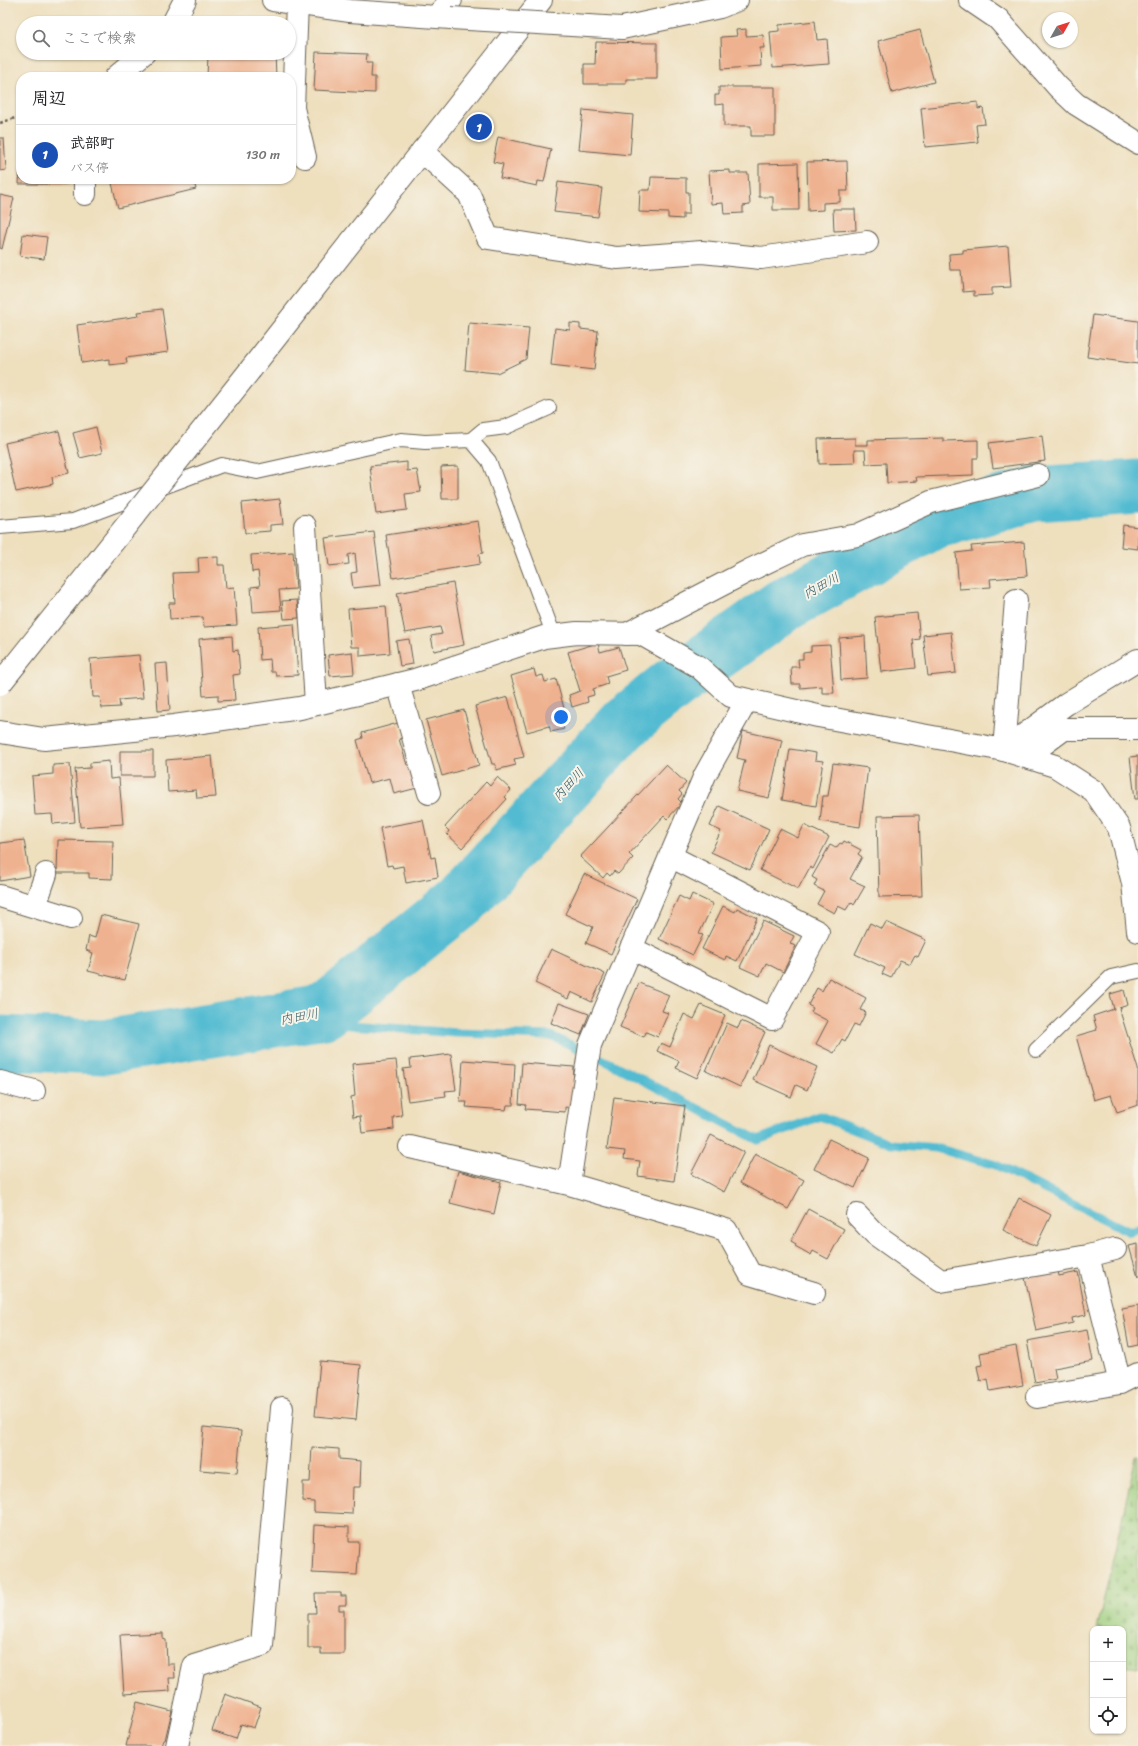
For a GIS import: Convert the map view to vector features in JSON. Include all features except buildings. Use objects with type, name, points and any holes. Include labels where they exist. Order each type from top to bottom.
[{"type":"street","points":[[177,16],[185,0]]},
{"type":"street","points":[[273,0],[350,11],[446,12],[622,28],[720,7],[737,0]]},
{"type":"street","points":[[0,684],[251,369],[540,0]]},
{"type":"street","points":[[970,0],[998,19],[1058,87],[1076,104],[1138,143]]},
{"type":"street","points":[[296,29],[297,3]]},
{"type":"street","points":[[122,72],[136,60]]},
{"type":"street","points":[[294,72],[295,60]]},
{"type":"street","points":[[296,120],[305,157]]},
{"type":"street","points":[[422,151],[469,194],[488,238],[617,258],[702,252],[761,258],[867,242]]},
{"type":"street","points":[[634,634],[750,570],[802,545],[858,535],[931,502],[1038,475]]},
{"type":"street","points":[[305,526],[316,704]]},
{"type":"street","points":[[1004,750],[1016,600]]},
{"type":"street","points":[[1,734],[44,739],[174,726],[300,708],[415,680],[544,637],[577,633],[634,634],[699,667],[739,698],[818,716],[1004,750],[1055,766],[1094,791],[1120,828],[1133,866],[1133,883],[1138,931]]},
{"type":"street","points":[[1004,750],[1066,704],[1138,660]]},
{"type":"street","points":[[398,684],[429,793]]},
{"type":"street","points":[[570,1184],[590,1045],[739,698]]},
{"type":"street","points":[[1026,757],[1064,729],[1138,728]]},
{"type":"street","points":[[631,948],[772,1019],[818,932],[670,856]]},
{"type":"street","points":[[34,906],[46,874]]},
{"type":"street","points":[[0,896],[71,918]]},
{"type":"street","points":[[0,1082],[34,1090]]},
{"type":"street","points":[[410,1147],[570,1184],[726,1230],[750,1274],[814,1293]]},
{"type":"street","points":[[857,1215],[875,1234],[941,1281],[1088,1256],[1115,1249]]},
{"type":"street","points":[[1038,1397],[1129,1379],[1088,1256]]},
{"type":"street","points":[[177,1746],[194,1666],[262,1645],[282,1408]]},
{"type":"lane","points":[[0,527],[73,521],[222,465],[257,472],[401,440],[425,442],[471,440],[483,430],[506,427],[549,408]]},
{"type":"lane","points":[[471,440],[489,461],[554,636]]},
{"type":"lane","points":[[1036,1050],[1111,977],[1138,972]]},
{"type":"path","points":[[0,123],[16,118]]},
{"type":"green space","points":[[1136,1456],[1138,1456],[1138,1668],[1126,1666],[1126,1626],[1098,1626]]},
{"type":"waterway","name":"内田川","points":[[0,1043],[104,1047],[324,1012],[462,900],[623,725],[672,685],[782,606],[933,522],[1034,494],[1138,487]]},
{"type":"waterway","points":[[307,1015],[337,1024],[457,1033],[551,1036],[608,1062],[758,1140],[820,1116],[891,1144],[936,1148],[996,1165],[1130,1232],[1138,1228]]},
{"type":"place","name":"武部町","points":[[479,127]]}]
